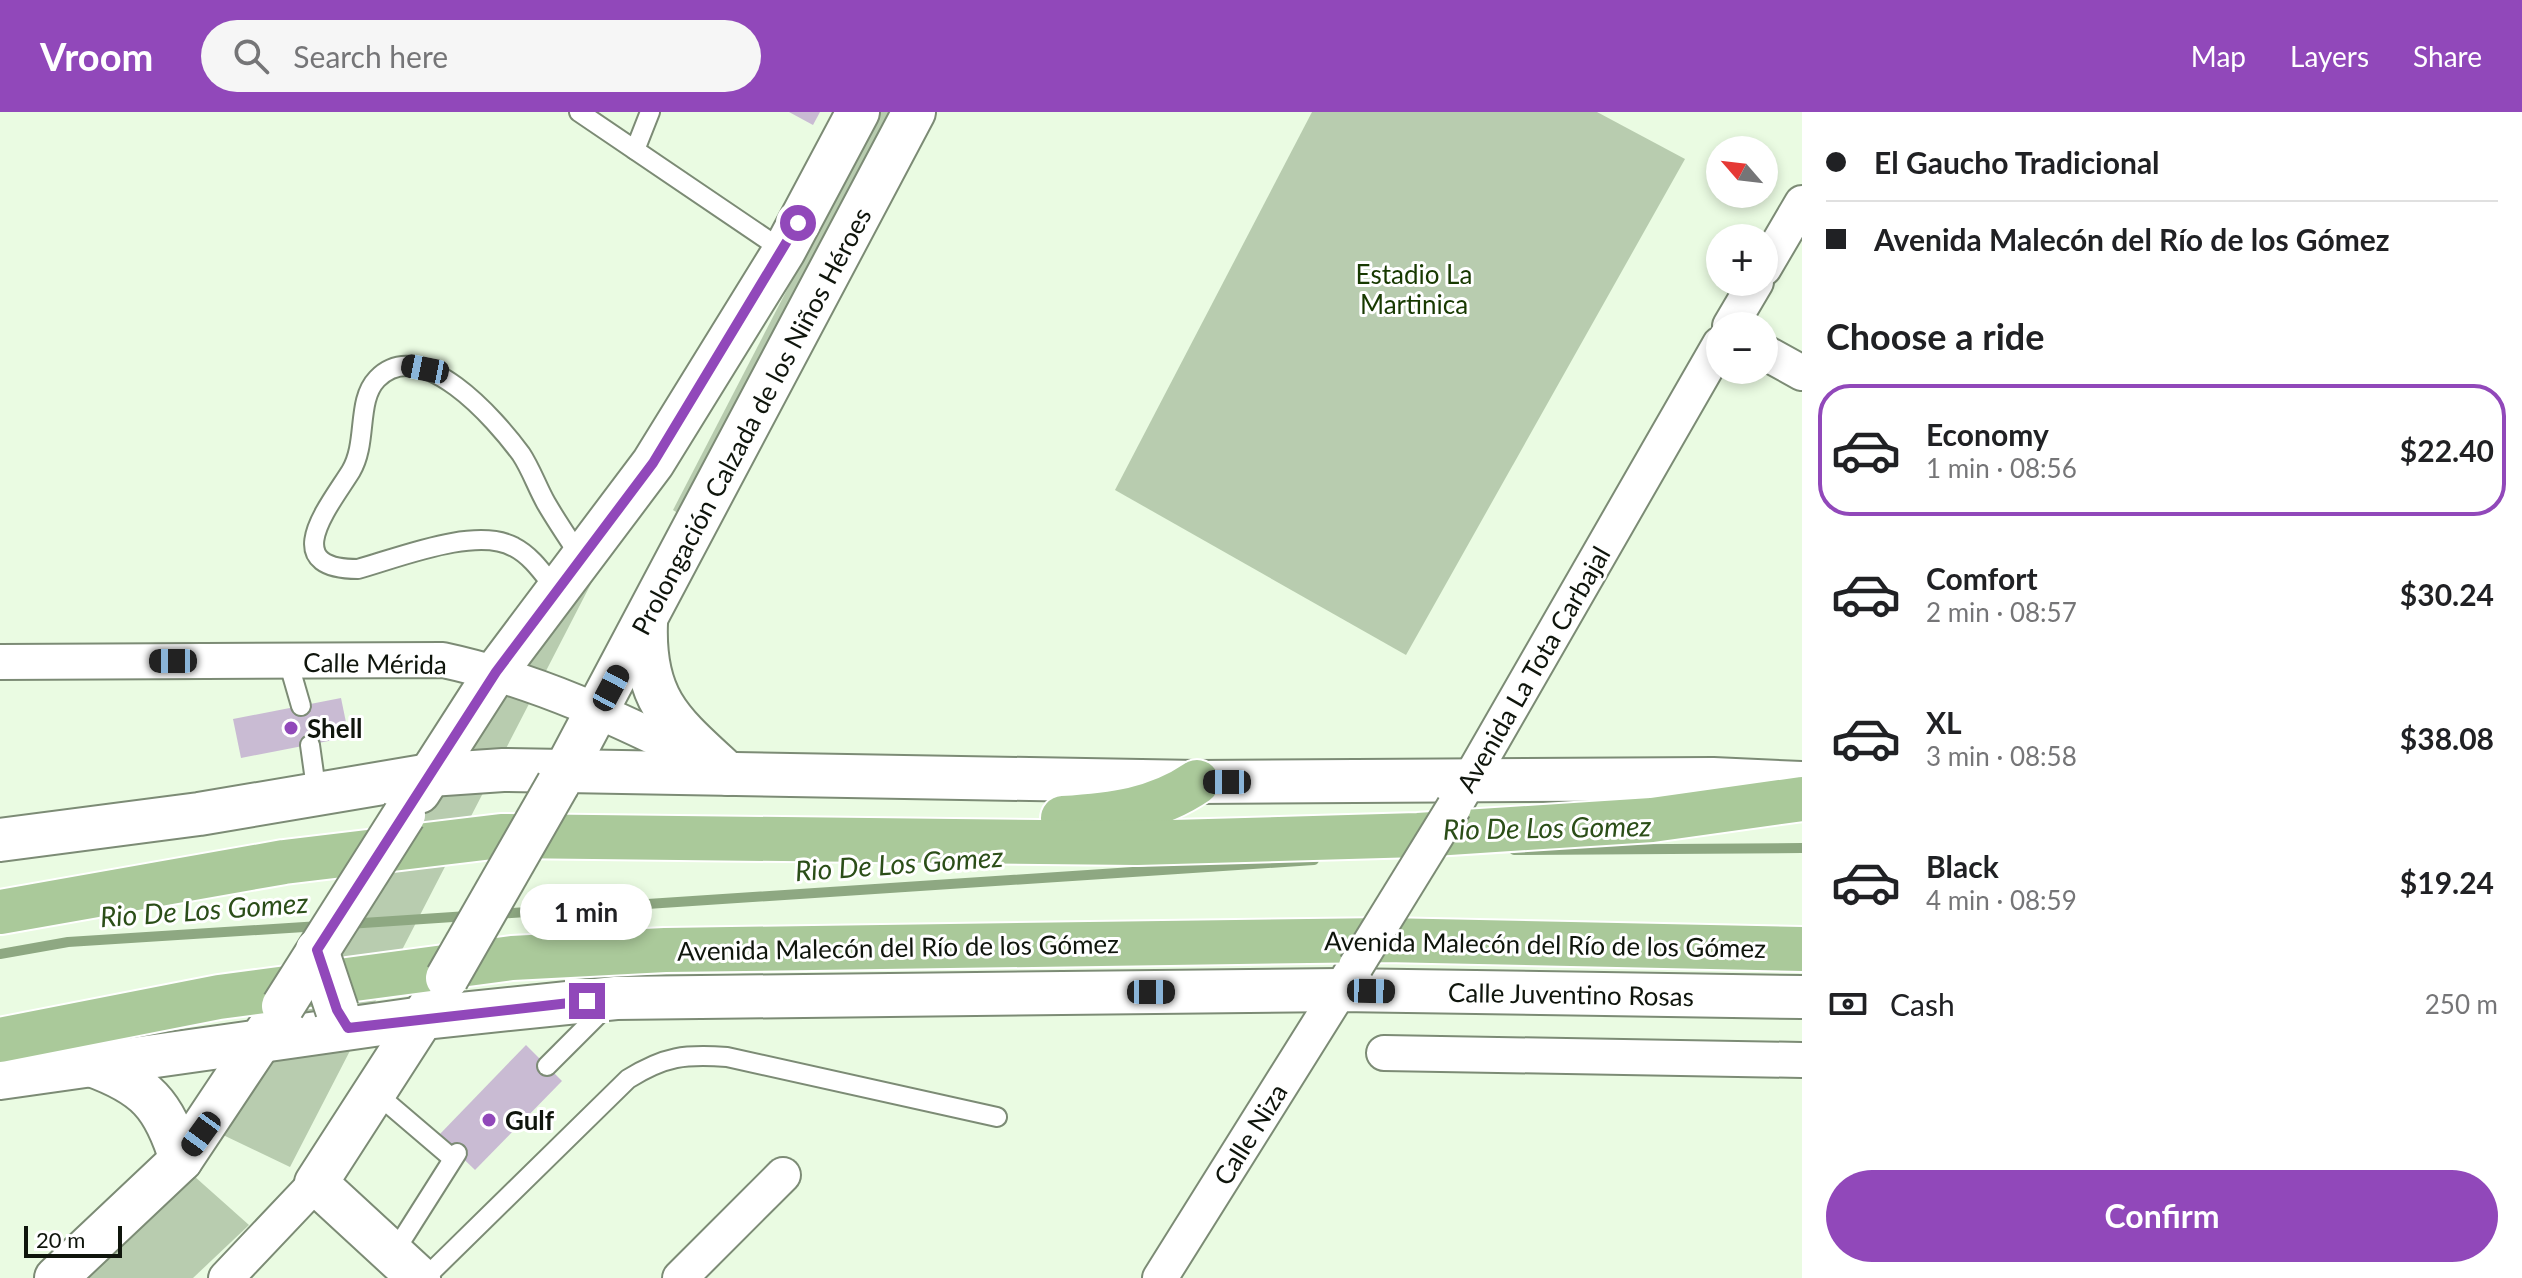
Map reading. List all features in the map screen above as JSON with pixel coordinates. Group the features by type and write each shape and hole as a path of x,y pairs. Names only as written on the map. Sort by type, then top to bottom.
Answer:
{"main road":[{"path":"501,836 545,823 600,817 1030,820 1083,816 1149,807 1173,798 1197,782"},
{"path":"0,912 284,862 501,836 1137,843 1418,835 1652,820 1802,799"},
{"path":"0,880 284,862"},
{"name":"Avenida Malecón del Río de los Gómez","path":"0,1040 219,997 512,958 665,950 1385,940 1802,949"}],"street":[{"name":"Prolongación Calzada de los Niños Héroes","path":"56,1278 181,1160 496,672 653,463 784,251 858,112"},
{"name":"Prolongación Calzada de los Niños Héroes","path":"316,1183 377,1094 447,978 600,709 914,112"},
{"path":"1778,244 1802,203"},
{"path":"1778,360 1802,373"},
{"name":"Avenida La Tota Carbajal","path":"1348,978 1461,795 1706,368"},
{"path":"646,623 645,659 661,704 692,741 728,774"},
{"name":"Calle Mérida","path":"0,662 443,660 496,672 600,709 728,774"},
{"path":"0,840 317,795 430,775 728,774 1197,782 1461,795 1713,779 1802,783"},
{"path":"317,950 343,1019"},
{"name":"Calle Juventino Rosas","path":"1348,978 1802,997"},
{"name":"Avenida Malecón del Río de los Gómez","path":"0,1078 259,1043 343,1019 423,1018 616,998 1348,978"},
{"name":"Calle Niza","path":"1160,1278 1348,978"},
{"path":"1384,1053 1802,1060"},
{"path":"91,1065 124,1078 150,1096 170,1125 181,1160"},
{"path":"680,1278 783,1175"},
{"path":"226,1278 316,1183 412,1270"}],"lane":[{"path":"579,112 784,251"},
{"path":"635,150 650,112"},
{"path":"403,365 425,369 458,387 522,456 570,575 532,560 513,546 492,540 465,541 358,569 340,569 326,563 315,550 313,535 319,517 355,463 363,442 365,401 373,382 385,372 403,365"},
{"path":"288,661 301,706"},
{"path":"310,745 317,795"},
{"path":"547,1066 616,998"},
{"path":"412,1270 628,1079 655,1062 688,1054 727,1057 997,1117"},
{"path":"377,1094 455,1156 412,1270"}],"green space":[{"path":"879,112 895,112 684,517 673,510"},
{"name":"Estadio La Martinica","path":"1312,112 1597,112 1685,159 1406,655 1115,490"},
{"path":"741,288 756,327 596,574 290,1167 221,1134"},
{"path":"185,1168 249,1225 193,1278 68,1278"}],"building":[{"path":"789,112 820,112 813,125"},
{"name":"Shell","path":"341,698 349,737 241,758 233,719"},
{"name":"Gulf","path":"526,1045 562,1081 475,1170 439,1135"}],"waterway":[{"name":"Rio De Los Gomez","path":"1514,850 1802,848"},
{"name":"Rio De Los Gomez","path":"496,914 1314,860"},
{"name":"Rio De Los Gomez","path":"348,924 468,916"},
{"name":"Rio De Los Gomez","path":"0,954 68,942 320,926"}],"place":[{"name":"Shell","path":"291,728"},
{"name":"Gulf","path":"489,1120"}],"route":[{"path":"587,1001 348,1028 337,1010 317,950 496,672 653,463 784,251 798,223"}]}
